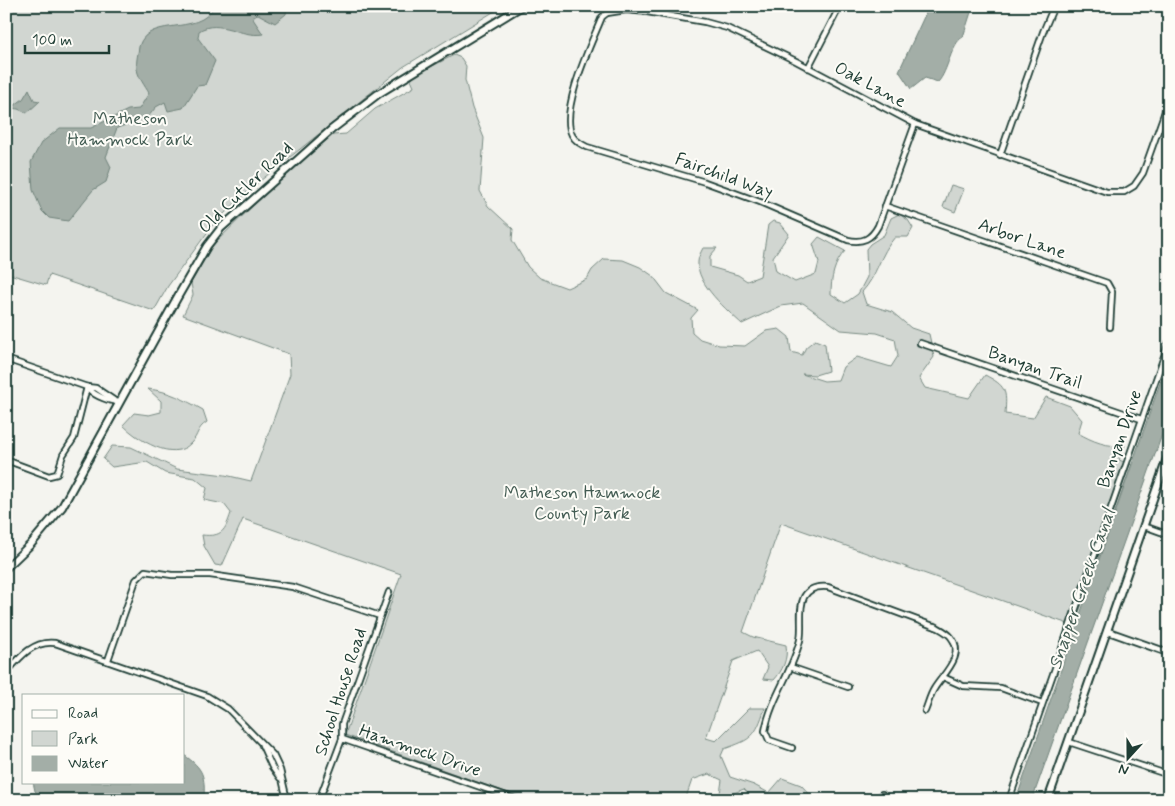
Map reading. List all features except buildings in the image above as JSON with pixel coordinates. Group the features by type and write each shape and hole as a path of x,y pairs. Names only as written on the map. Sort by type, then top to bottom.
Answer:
{"main road":[{"name":"Old Cutler Road","path":"6,568 32,544 62,507 118,402 207,246 226,223 331,130 378,94 522,6"},
{"path":"1048,800 1169,453"}],"street":[{"path":"603,6 607,13"},
{"path":"808,68 840,6"},
{"path":"1000,155 1054,6"},
{"name":"Oak Lane","path":"607,13 639,11 711,23 738,33 916,124 1100,190 1119,193 1128,191 1143,173 1169,100"},
{"name":"Fairchild Way","path":"607,13 602,17 592,40 576,85 569,118 572,136 587,147 704,182 760,202 848,240 866,240 876,230 886,206"},
{"path":"886,206 916,124"},
{"name":"Arbor Lane","path":"886,206 1107,283 1112,292 1110,326"},
{"name":"Banyan Trail","path":"920,342 1142,419"},
{"name":"Banyan Drive","path":"1009,800 1169,342"},
{"path":"6,359 86,387 96,388 118,402"},
{"path":"6,460 24,464 49,476 57,474 63,455 74,438 86,387"},
{"path":"1144,526 1169,535"},
{"path":"108,660 136,580 145,571 172,575 210,575 293,587 380,616"},
{"path":"792,748 774,743 765,734 774,701 800,640 802,604 810,591 819,587 828,588 936,627 952,638 955,649 954,661 932,692 925,711"},
{"name":"School House Road","path":"319,800 342,739 342,724 389,592"},
{"path":"1107,631 1169,653"},
{"path":"6,673 24,654 45,642 66,646 108,660 214,699 241,721 262,745 272,768 280,778 287,800"},
{"path":"790,667 848,687"},
{"path":"943,677 963,686 1000,688 1042,703"},
{"name":"Hammock Drive","path":"342,739 518,800"},
{"path":"1069,742 1169,775"},
{"path":"882,794 882,800"}],"green space":[{"name":"Matheson Hammock Park","path":"6,6 503,6 403,67 260,181 215,222 168,286 154,311 49,275 46,285 6,273"},
{"name":"Matheson Hammock County Park","path":"454,55 461,58 466,66 465,80 472,108 484,138 480,191 488,206 513,229 512,240 528,267 540,278 567,288 587,279 592,270 604,259 623,260 640,267 653,276 666,293 698,310 691,318 692,332 700,339 719,345 745,346 766,331 779,329 789,337 791,352 802,355 806,347 815,340 825,344 828,371 815,375 802,374 824,381 838,380 843,367 857,357 891,367 898,356 895,339 877,333 841,330 803,303 781,306 742,324 707,288 699,270 698,260 703,248 717,248 710,256 710,267 738,275 747,281 760,276 768,225 773,221 780,223 789,234 773,257 776,271 795,282 816,274 819,262 813,244 819,237 845,251 834,271 831,294 845,303 858,294 867,277 866,249 884,235 891,218 899,214 908,220 913,228 908,237 895,237 862,292 866,304 892,312 911,328 929,334 934,357 919,378 925,388 969,398 985,375 997,382 1004,390 1006,399 1005,414 1033,418 1046,397 1070,406 1082,420 1078,433 1100,443 1112,446 1125,445 1119,460 1132,465 1074,626 781,523 743,632 753,637 786,645 784,664 774,680 763,679 768,667 757,651 733,661 706,738 716,741 749,708 765,708 752,736 724,749 721,756 730,777 754,785 769,793 782,778 801,785 815,800 754,800 744,789 729,795 725,800 719,800 722,780 709,774 692,780 685,800 528,800 345,735 401,574 243,519 222,566 215,565 204,546 202,535 214,535 222,532 231,513 224,504 204,500 207,488 195,478 165,473 147,462 112,467 103,459 112,446 131,447 177,469 225,475 251,481 290,374 289,354 183,315 193,295 191,283 213,245 277,182 333,135 346,134 375,109 414,87 411,80 415,75"},
{"path":"951,185 964,189 955,212 943,207"},
{"path":"148,389 170,394 203,410 207,422 201,427 191,443 183,449 175,451 156,447 137,437 123,425 134,413 149,415 161,412 161,401"}],"water":[{"path":"214,6 287,6 286,14 275,23 258,14 255,15 253,19 263,34 247,33 222,27 207,28 199,31 198,38 215,61 205,85 197,86 183,108 168,111 165,102 156,107 148,117 117,128 106,157 111,167 106,182 93,190 68,221 49,218 42,211 33,190 31,162 41,143 60,128 91,128 128,110 139,109 149,93 140,78 137,67 142,41 149,33 160,29 197,22 207,16"},
{"path":"929,6 973,6 963,37 955,45 938,82 925,78 911,89 899,71"},
{"path":"29,89 34,100 40,101 27,113 11,108 23,99"},
{"path":"1169,357 1169,415 1032,800 1016,800"},
{"path":"185,756 196,765 202,774 204,800 128,800 117,794 101,800 43,800 35,791 33,784 185,784"}],"water label":[{"name":"Snapper Creek Canal","path":"1082,589"}]}
